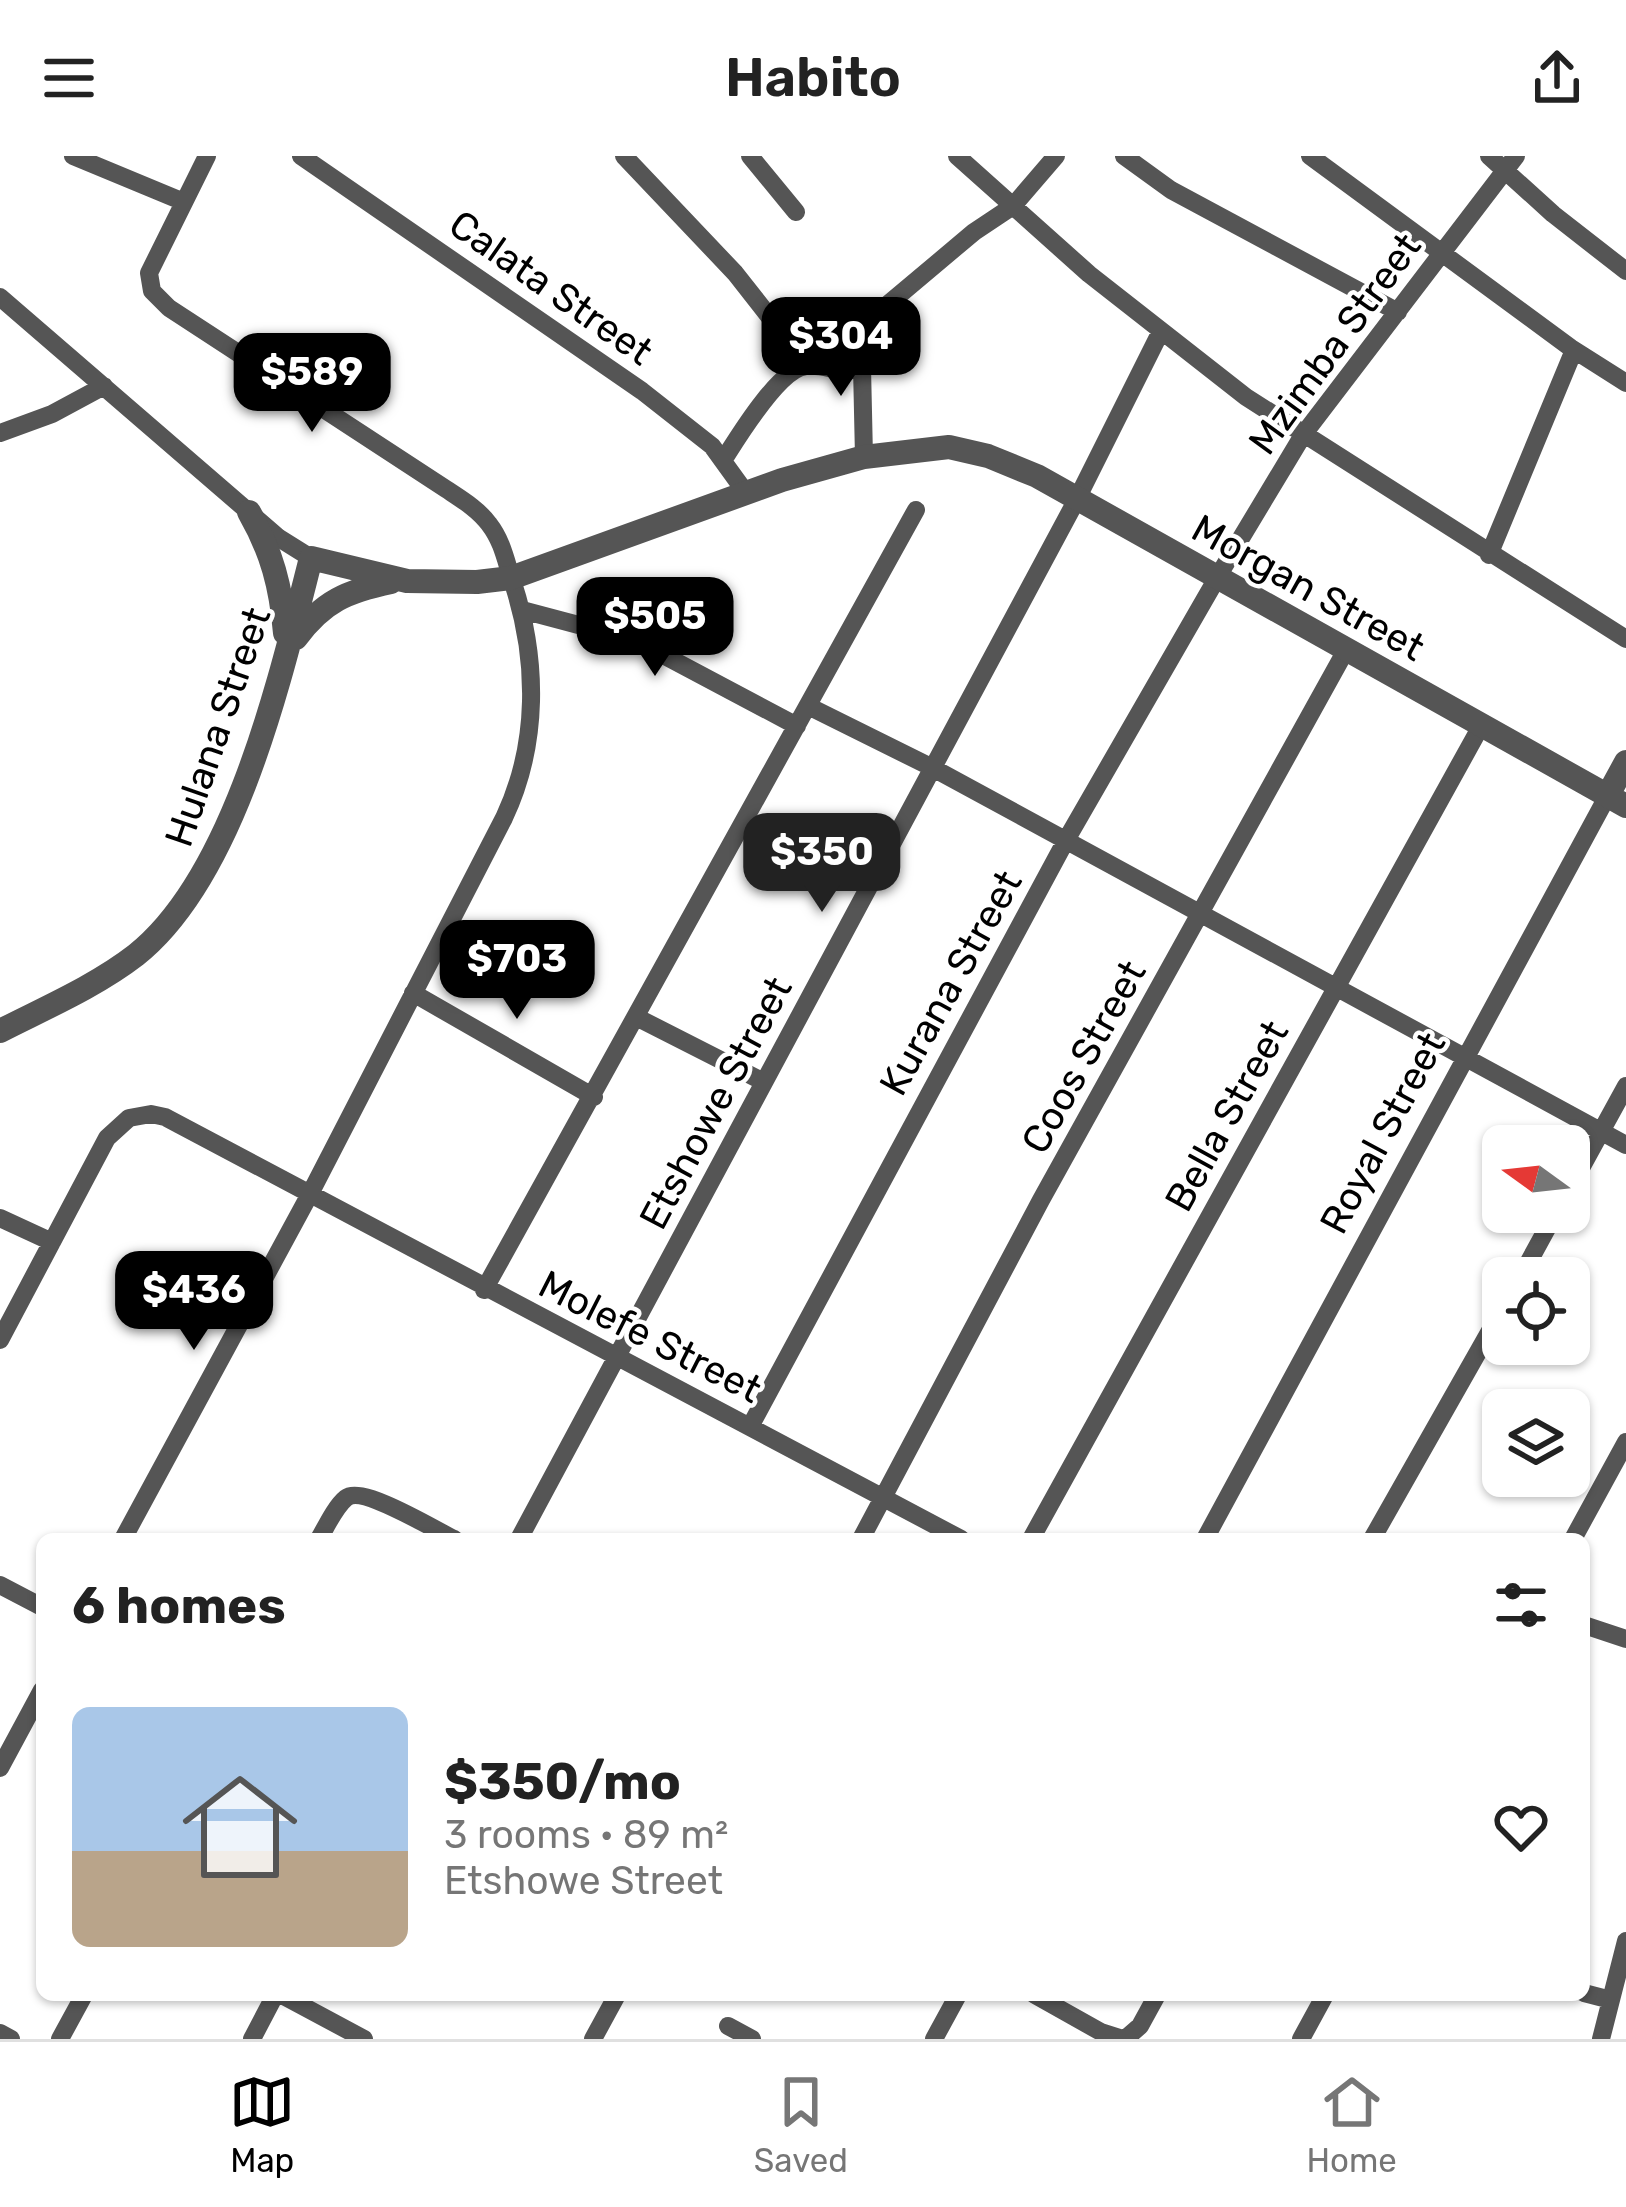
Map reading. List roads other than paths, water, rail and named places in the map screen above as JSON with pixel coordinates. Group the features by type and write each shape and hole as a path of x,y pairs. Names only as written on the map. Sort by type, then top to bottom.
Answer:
{"street":[{"path":"73,156 184,202"},
{"path":"126,1533 311,1192 504,818 522,769 533,685 522,610 496,533 466,502 169,308 148,283 207,156"},
{"name":"Calata Street","path":"301,156 642,392 707,442 746,493"},
{"path":"624,156 735,273 808,365"},
{"path":"750,156 796,212"},
{"path":"957,156 1160,333 1246,397 1626,639"},
{"path":"0,297 249,512 311,558 435,584 511,578 812,470 864,457 862,367 890,302 1012,206 1056,156"},
{"path":"1124,156 1171,190 1398,312"},
{"path":"1310,156 1626,383"},
{"path":"1489,156 1510,164 1552,214 1626,271"},
{"name":"Mzimba Street","path":"1217,578 1304,435 1510,164"},
{"name":"Etshowe Street","path":"522,1533 1077,499 1160,333"},
{"path":"1489,555 1574,350"},
{"path":"724,459 793,370 808,365 845,372 862,367"},
{"path":"0,433 52,415 104,386"},
{"name":"Morgan Street","path":"864,457 950,447 1016,466 1617,801"},
{"path":"484,1290 916,510"},
{"path":"249,512 277,573 285,650"},
{"name":"Hulana Street","path":"0,1031 113,969 163,931 220,848 311,558"},
{"name":"Kurana Street","path":"751,1425 1065,842 1217,578"},
{"path":"285,650 334,598 400,580"},
{"path":"522,610 635,640 797,727"},
{"name":"Coos Street","path":"864,1533 1041,1200 1346,650"},
{"path":"808,706 931,767 1626,1144"},
{"name":"Bella Street","path":"1034,1533 1481,726"},
{"name":"Royal Street","path":"1208,1533 1464,1056 1617,801 1626,762"},
{"path":"413,993 593,1097"},
{"path":"636,1017 764,1082"},
{"path":"1590,1152 1626,1086"},
{"name":"Molefe Street","path":"52,1242 107,1138 129,1118 142,1114 178,1123 484,1290 751,1425 950,1533"},
{"path":"0,1218 52,1242 0,1340"},
{"path":"1375,1533 1482,1345"},
{"path":"1576,1533 1626,1442"},
{"path":"323,1533 345,1499 354,1494 370,1497 442,1533"},
{"path":"0,1585 36,1604"},
{"path":"1590,1627 1626,1639"},
{"path":"0,1768 36,1701"},
{"path":"1601,2039 1626,1941"},
{"path":"1590,1995 1611,2000"},
{"path":"60,2039 81,2001"},
{"path":"252,2039 275,2001"},
{"path":"291,2001 364,2039"},
{"path":"593,2039 614,2001"},
{"path":"934,2039 955,2001"},
{"path":"1046,2001 1101,2032 1124,2039 1140,2026 1154,2001"},
{"path":"1301,2039 1322,2001"},
{"path":"728,2026 752,2039"},
{"path":"0,2033 11,2039"}]}
